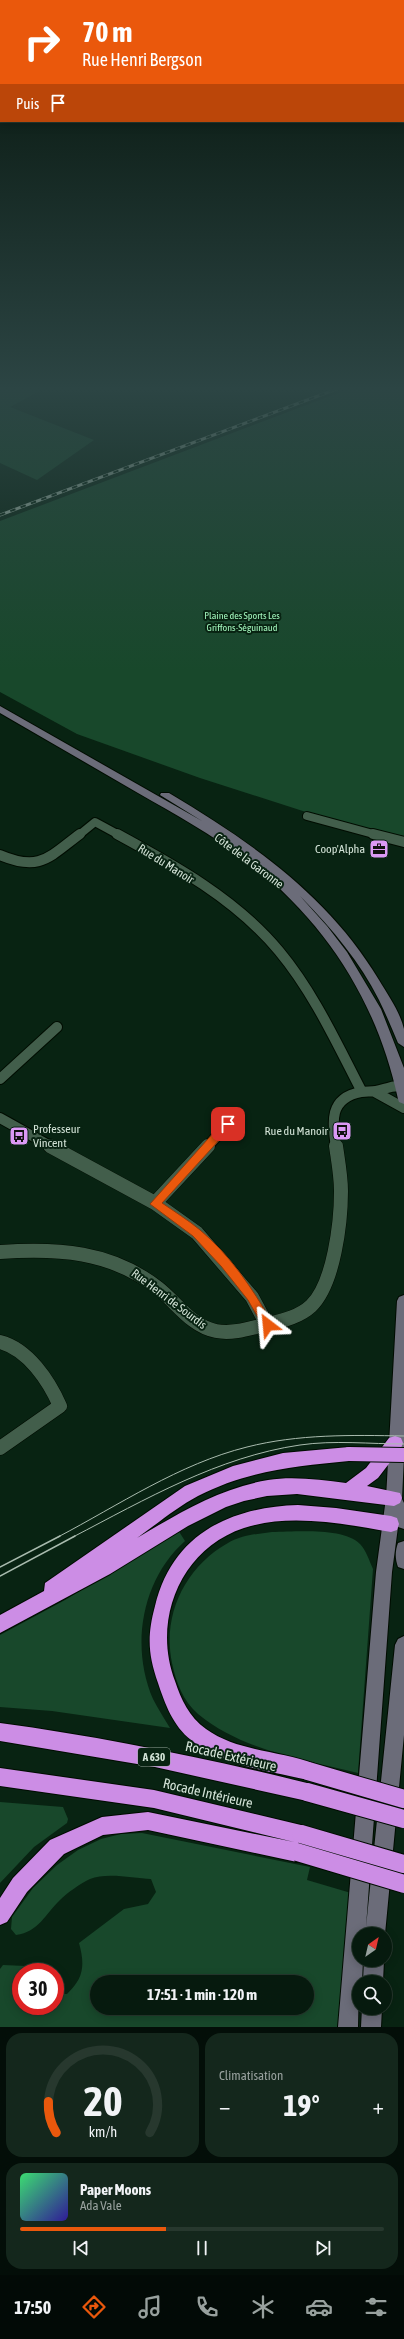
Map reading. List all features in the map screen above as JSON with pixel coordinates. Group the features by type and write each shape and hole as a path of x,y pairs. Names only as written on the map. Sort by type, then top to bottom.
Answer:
{"highway":[{"path":"0,1623 192,1491 233,1473 283,1460 350,1454 400,1441"},
{"path":"348,1492 372,1473 400,1441"},
{"path":"0,1623 104,1568 200,1509 236,1495 269,1488 306,1488 399,1499"},
{"path":"400,1524 338,1516 284,1514 245,1519 216,1531 195,1547 172,1577 160,1612 158,1657 174,1706 198,1734 222,1747 404,1799"},
{"name":"Rocade Extérieure","path":"0,1732 54,1739 159,1758 307,1792 404,1820"},
{"name":"Rocade Intérieure","path":"0,1777 154,1800 299,1843 404,1864"},
{"path":"0,1915 20,1885 57,1847 102,1826 148,1821 299,1843 404,1884"}],"main road":[{"name":"Côte de la Garonne","path":"0,700 214,823 252,849 289,878 322,911 352,947 378,988 404,1043"},
{"name":"Côte de la Garonne","path":"0,709 206,828 244,854 280,883 312,915 340,951 366,991 384,1031 403,1086 404,1100"},
{"path":"348,2027 384,1572 400,1524 400,1441 404,1302"},
{"path":"404,1549 404,1561"},
{"path":"376,1927 404,1645"},
{"path":"371,2027 372,2015"}],"street":[{"path":"307,816 404,842"},
{"name":"Rue du Manoir","path":"0,854 26,862 45,862 95,822 149,853 236,909 264,935 297,974 369,1092"},
{"path":"0,1080 57,1027"},
{"path":"0,1118 155,1204 197,1233 225,1263 252,1297 268,1325 302,1314 320,1295 332,1259 341,1190 332,1120 334,1111 342,1100 369,1092 403,1086"},
{"path":"369,1092 404,1108"},
{"path":"155,1204 228,1124"},
{"name":"Rue Henri de Sourdis","path":"0,1252 46,1249 80,1252 125,1265 158,1288 196,1322 209,1329 224,1333 268,1325"},
{"path":"0,1342 5,1342 19,1351 55,1392 60,1406 0,1448"}],"green space":[{"name":"Plaine des Sports Les Griffons-Séguinaud","path":"104,482 404,482 404,839 309,813 200,778 77,734 0,692 0,521"},
{"path":"178,1530 185,1541 170,1557 159,1574 150,1594 144,1614 142,1636 142,1657 146,1679 153,1699 170,1728 52,1711 0,1707 0,1635 65,1600"},
{"path":"305,1531 342,1535 360,1544 364,1549 373,1569 358,1773 274,1752 234,1737 198,1714 184,1697 178,1684 172,1663 170,1627 180,1594 189,1579 200,1565 213,1553 233,1540 255,1534"},
{"path":"0,1802 63,1807 68,1819 67,1823 34,1847 0,1883"},
{"path":"142,1833 310,1867 307,1880 351,1893 340,2027 0,2027 0,1969 3,1965 12,1965 12,2015 64,2015 64,1994 67,1994 73,1988 82,1971 82,1958 79,1943 124,1909 148,1904 156,1892 151,1879 104,1876 90,1879 66,1894 36,1926 24,1933 16,1935 11,1929 12,1917 33,1888 57,1865 78,1850 101,1839 121,1834"}],"tram line":[{"path":"58,1537 150,1486 222,1454 266,1443 325,1436 404,1436"},
{"path":"73,1537 155,1494 211,1469 240,1459 300,1445 339,1442 404,1444"},
{"path":"0,1567 60,1536"},
{"path":"0,1576 75,1536"}],"railway":[{"path":"0,515 89,482"}],"place":[{"name":"Coop'Alpha","path":"379,849"},
{"name":"Rue du Manoir","path":"342,1131"},
{"name":"Professeur Vincent","path":"19,1136"}],"route":[{"path":"228,1124 155,1204 197,1233 225,1263 252,1297 268,1325"}]}
